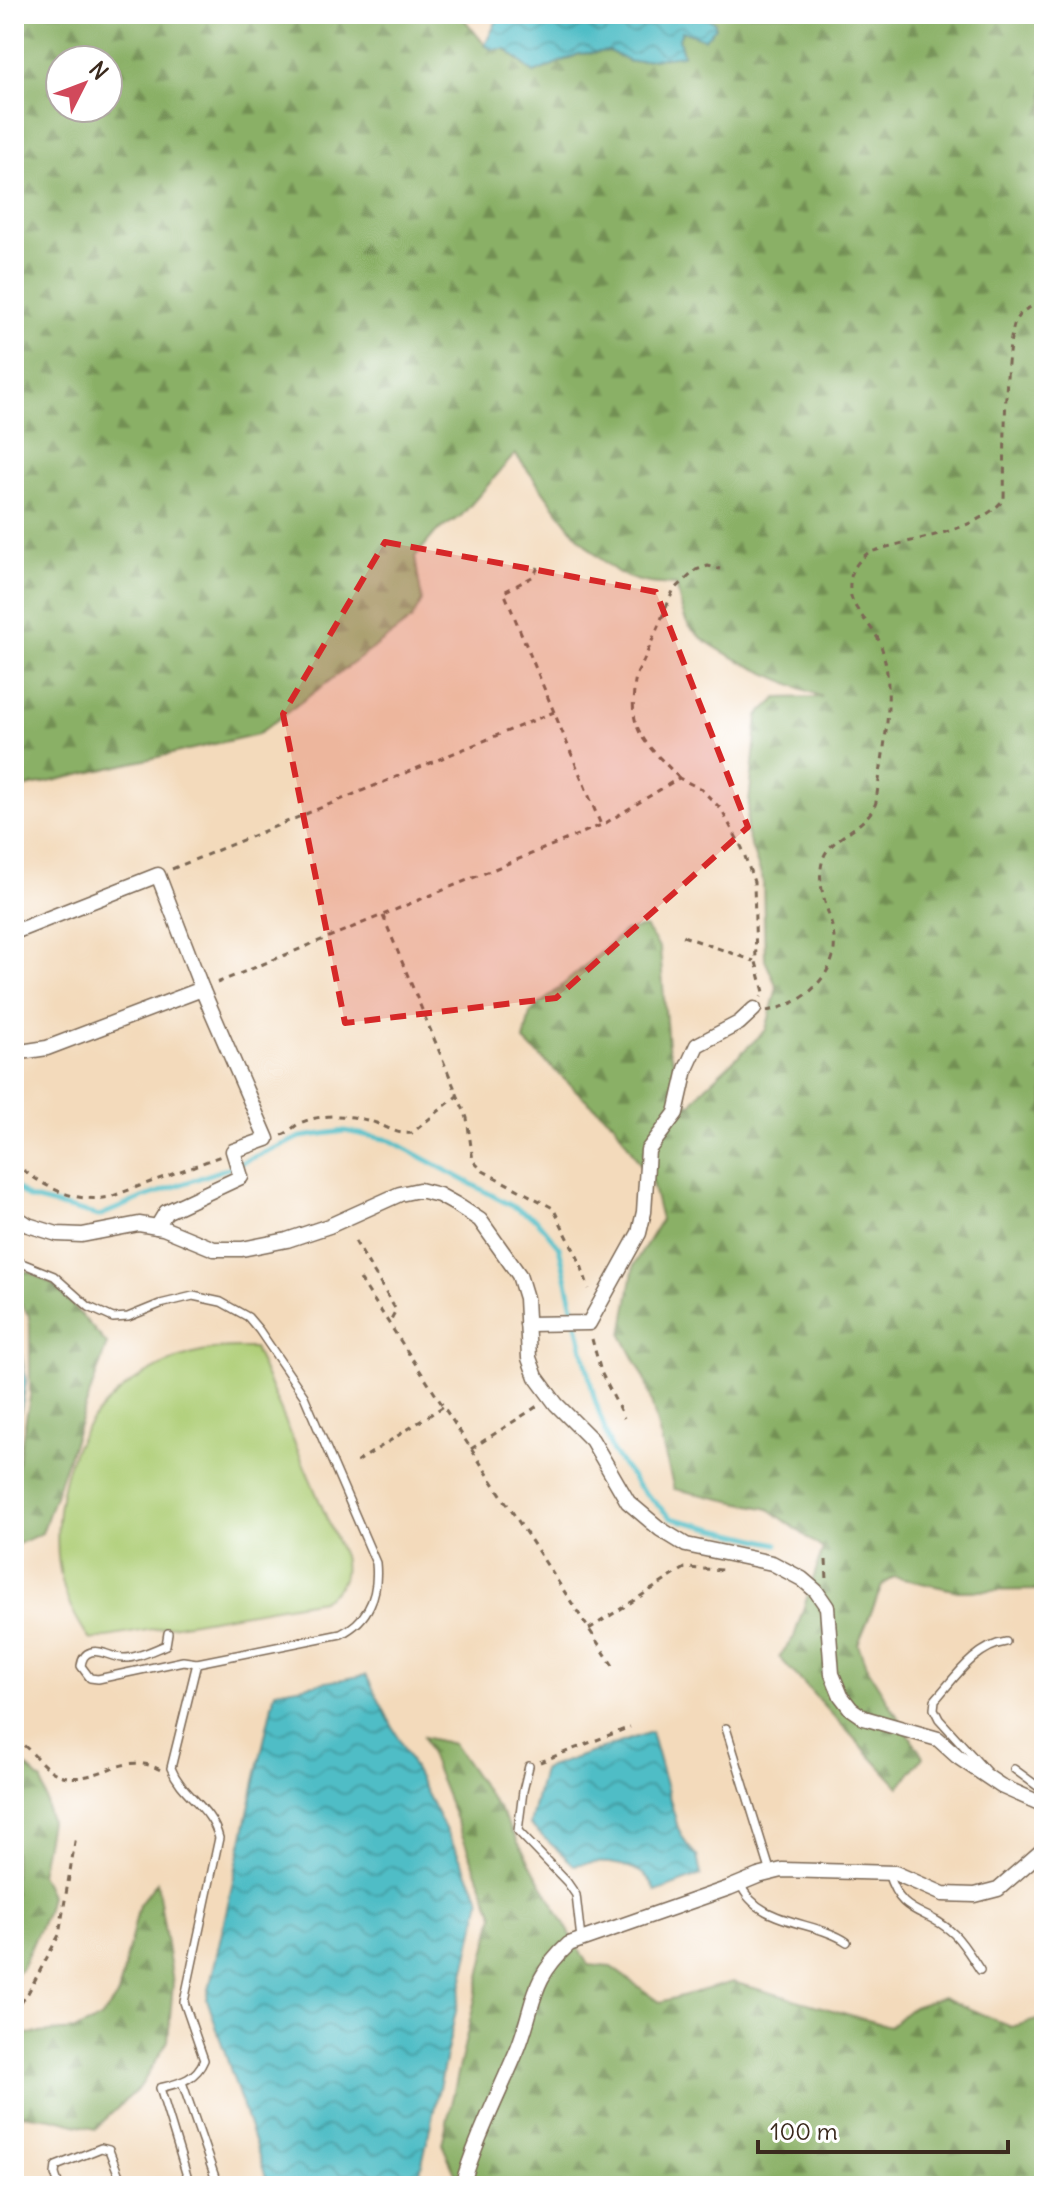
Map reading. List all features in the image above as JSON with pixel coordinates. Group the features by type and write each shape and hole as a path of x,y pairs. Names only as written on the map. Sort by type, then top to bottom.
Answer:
{"street":[{"path":"14,932 158,875 202,989 267,1139 233,1151 241,1177 166,1212 157,1227"},
{"path":"14,1053 47,1048 202,989"},
{"path":"527,1324 562,1325 593,1317 639,1233 644,1212 648,1150 676,1113 686,1069 697,1045 739,1023 754,1009"},
{"path":"14,1216 28,1225 57,1234 82,1235 139,1224 157,1227 214,1249 242,1249 287,1240 329,1226 400,1194 419,1190 439,1195 480,1220 505,1252 519,1275 526,1298 529,1358 536,1377 592,1440 628,1502 660,1529 686,1545 772,1563 802,1579 816,1591 827,1607 832,1674 841,1696 851,1709 864,1718 938,1739 991,1780 1044,1805"},
{"path":"462,2186 472,2149 519,2045 539,1978 553,1958 569,1944 771,1873 844,1870 888,1873 943,1894 975,1895 998,1889 1044,1849"}],"lane":[{"path":"14,1260 54,1276 89,1307 113,1318 128,1317 160,1304 193,1296 207,1297 232,1306 259,1330 304,1396 376,1563 374,1598 354,1628 341,1634 98,1679 90,1678 81,1666 83,1658 90,1652 99,1651 106,1656 126,1659 166,1645 168,1633"},
{"path":"991,1780 984,1767 939,1719 934,1709 935,1700 978,1654 996,1643 1006,1642"},
{"path":"190,2186 160,2088 182,2082 200,2071 204,2060 184,2002 219,1838 215,1823 171,1768 197,1663"},
{"path":"726,1728 771,1873"},
{"path":"529,1766 518,1831 576,1895 581,1939"},
{"path":"1014,1769 1044,1791"},
{"path":"888,1873 893,1890 901,1901 954,1934 980,1970"},
{"path":"740,1883 745,1896 761,1908 794,1924 835,1934 847,1942"},
{"path":"182,2082 218,2186"},
{"path":"59,2186 56,2166 101,2148 109,2150 123,2186"}],"path":[{"path":"720,569 708,566 696,570 673,591 641,667 635,674 632,711 639,734 679,778 701,789 721,809 742,848 754,882 756,962 764,992 754,1009 762,1012 793,1005 812,992 831,965 836,938 821,880 824,857 872,813 876,802 888,693 885,664 879,641 850,594 851,575 859,560 868,553 962,527 994,511 1004,499 1007,396 1013,334 1017,318 1028,307 1044,304"},
{"path":"538,567 534,576 504,592 601,826"},
{"path":"158,875 554,712"},
{"path":"202,989 601,826 679,778"},
{"path":"383,915 467,1118 473,1161 483,1171 553,1208 580,1262 593,1317 601,1372 624,1418"},
{"path":"683,936 756,962"},
{"path":"267,1139 287,1134 298,1125 318,1118 341,1116 375,1122 403,1134 412,1133 457,1096"},
{"path":"14,1163 62,1194 95,1200 233,1151"},
{"path":"355,1241 396,1310 389,1323"},
{"path":"360,1279 615,1669"},
{"path":"14,1330 23,1331"},
{"path":"471,1449 551,1397"},
{"path":"357,1462 444,1406"},
{"path":"826,1560 827,1584"},
{"path":"589,1629 685,1568 731,1570"},
{"path":"529,1766 630,1727"},
{"path":"14,1739 35,1754 46,1768 68,1778 143,1763 173,1773"},
{"path":"14,2013 59,1935 76,1836"}],"highlighted area":[{"path":"385,542 656,592 748,827 556,998 345,1023 283,714"}],"green space":[{"path":"14,14 460,14 485,45 491,49 505,49 534,73 579,54 609,51 630,62 683,54 679,39 682,31 714,21 690,14 1044,14 1044,1590 958,1591 894,1577 882,1586 858,1644 867,1668 923,1757 899,1787 779,1657 794,1637 823,1549 769,1509 674,1489 645,1379 622,1335 634,1265 661,1220 652,1183 614,1123 524,1041 530,1013 625,931 645,927 660,949 668,1046 689,1107 705,1087 766,1030 777,987 765,960 763,880 746,832 758,716 777,698 822,697 748,665 709,643 686,621 676,585 645,582 616,571 574,531 515,454 461,516 436,532 415,557 422,601 411,620 258,734 14,790"},
{"path":"28,1271 55,1286 107,1344 42,1533 14,1546 14,1483 30,1397 30,1326 29,1316 14,1293 14,1272"},
{"path":"227,1348 254,1348 343,1556 344,1577 334,1592 321,1600 90,1640 65,1592 58,1545 65,1477 81,1437 92,1420 116,1395 145,1374 194,1354"},
{"path":"423,1737 453,1744 502,1814 588,1965 611,1967 660,2002 733,1982 889,2026 913,2007 943,1997 1011,2027 1044,2018 1044,2186 461,2186 442,2144 494,1915"},
{"path":"19,1760 42,1781 50,1822 40,1874 50,1895 46,1913 22,1968 14,1975 14,1761"},
{"path":"157,1882 173,1983 168,2041 140,2087 95,2129 52,2118 14,2113 14,2004 26,2034 75,2030 101,2019 118,1995 139,1905"}],"water":[{"path":"500,14 690,14 714,21 716,28 704,39 682,31 679,39 683,55 630,62 609,51 579,54 534,73 506,49 491,49 485,45"},
{"path":"14,1346 20,1347 26,1382 14,1448"},
{"path":"366,1675 481,1899 417,2186 269,2186 207,1999 275,1691"},
{"path":"651,1732 678,1828 697,1856 701,1875 656,1892 643,1874 621,1865 574,1865 530,1825 543,1769"}],"waterway":[{"path":"14,1186 29,1198 99,1216 231,1167 301,1137 345,1131 390,1140 536,1219 559,1247 594,1397 612,1451 639,1487 671,1518 777,1544"}]}
